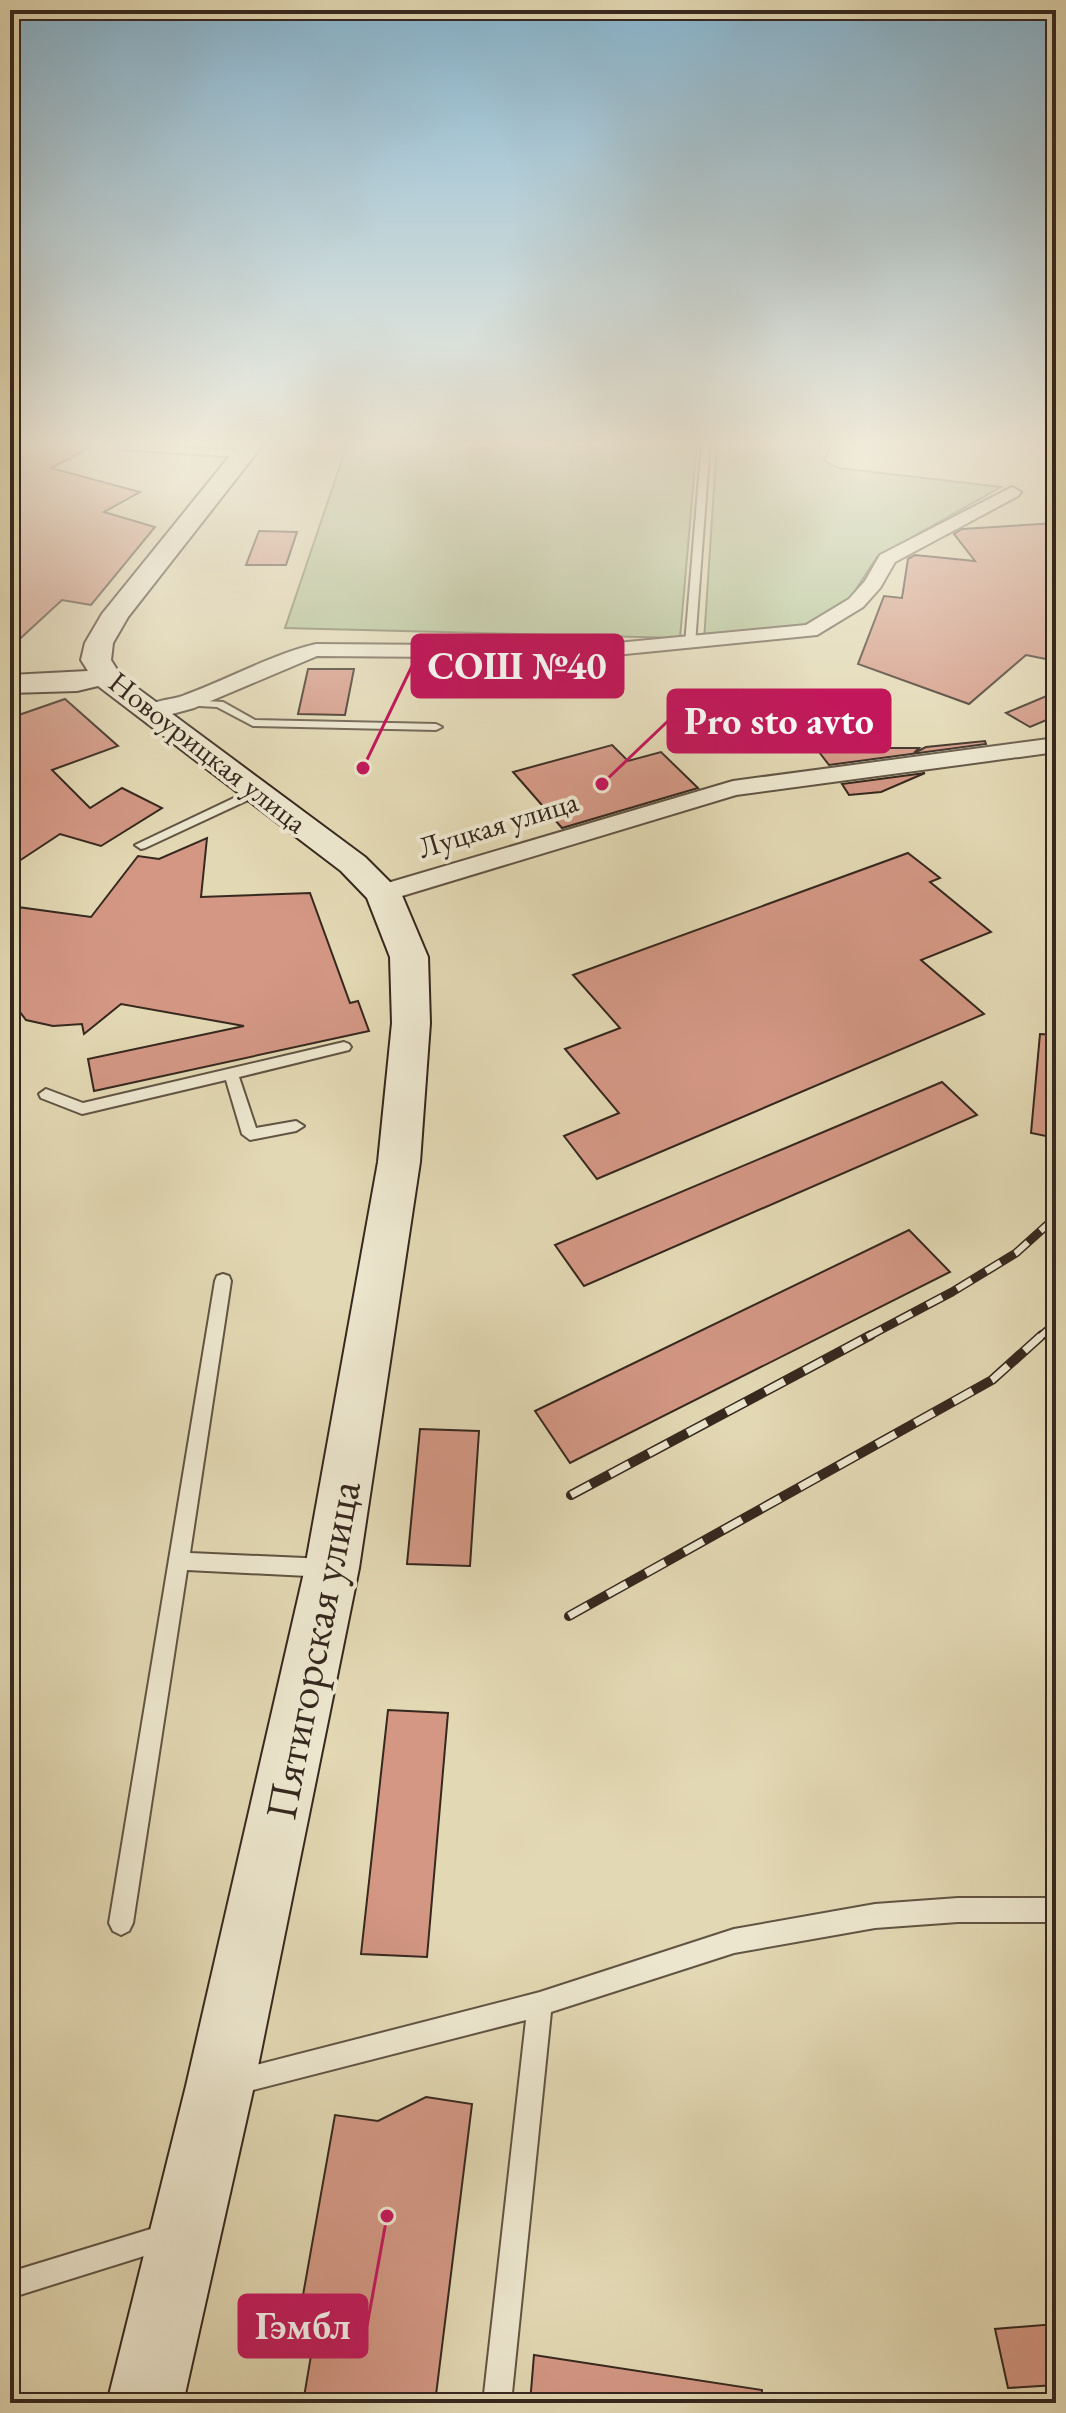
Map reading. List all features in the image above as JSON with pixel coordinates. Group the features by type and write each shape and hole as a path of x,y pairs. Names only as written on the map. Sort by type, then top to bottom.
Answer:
{"main road":[{"name":"Новоурицкая улица","path":"164,555 99,643 96,660 106,676 150,713 353,864 383,893"},
{"path":"10,684 77,682 106,676"},
{"name":"Пятигорская улица","path":"145,2403 220,2086 332,1568 399,1162 411,1023 409,957 383,893"}],"street":[{"path":"150,713 169,705 186,703 316,650 585,652 810,631 843,617 879,578 887,559 895,555"},
{"name":"Луцкая улица","path":"383,893 733,788 1056,745"}],"lane":[{"path":"690,644 697,555"},
{"path":"186,703 219,704 253,723 436,727"},
{"path":"141,845 257,791"},
{"path":"46,1094 82,1109 344,1047"},
{"path":"231,1074 250,1134 296,1126"},
{"path":"121,1923 223,1281"},
{"path":"179,1561 332,1568"},
{"path":"220,2086 540,2004 734,1941 875,1916 958,1910 1056,1910"},
{"path":"497,2403 540,2004"},
{"path":"10,2285 184,2232"}],"green space":[{"path":"310,555 687,555 680,638 285,628"},
{"path":"710,555 881,555 847,603 820,623 704,641"}],"building":[{"path":"10,555 132,555 91,605 62,600 10,648"},
{"path":"250,555 289,555 286,565 246,565"},
{"path":"915,555 975,561 970,555 1056,555 1056,661 1026,655 969,704 858,664 884,596 902,598 908,559"},
{"path":"308,669 354,669 345,715 298,714"},
{"path":"433,670 470,670 468,697 430,697"},
{"path":"1056,692 1056,716 1030,727 1006,713"},
{"path":"65,699 118,746 52,770 90,808 122,788 162,808 101,846 60,834 10,867 10,718"},
{"path":"985,741 986,744 829,765 816,748 919,748 914,753 926,747"},
{"path":"612,745 628,761 661,752 698,788 562,828 513,772"},
{"path":"925,773 881,792 849,795 842,784"},
{"path":"207,838 201,897 310,893 350,1003 358,1001 369,1031 94,1091 88,1059 244,1026 121,1004 84,1034 82,1024 53,1026 26,1020 10,999 10,906 91,917 138,856 159,859"},
{"path":"908,853 940,878 930,882 991,932 921,960 984,1014 597,1179 564,1136 619,1113 565,1049 620,1028 573,975"},
{"path":"1040,1034 1056,1035 1056,1138 1031,1133"},
{"path":"942,1082 977,1115 584,1286 555,1245"},
{"path":"909,1230 950,1272 570,1463 535,1411"},
{"path":"420,1429 479,1431 470,1566 407,1564"},
{"path":"388,1710 448,1713 427,1957 361,1954"},
{"path":"426,2097 472,2104 435,2403 303,2403 318,2314 300,2312 335,2115 378,2121"},
{"path":"1056,2324 1056,2385 1008,2388 995,2329"},
{"path":"534,2355 762,2390 761,2403 530,2403"}],"railway":[{"path":"867,1337 952,1292 1016,1253 1056,1217"},
{"path":"1040,1337 1056,1323"},
{"path":"571,1495 871,1335"},
{"path":"569,1616 992,1380 1042,1335"}],"place":[{"name":"СОШ №40","path":"363,768"},
{"name":"Pro sto avto","path":"602,784"},
{"name":"Гэмбл","path":"387,2216"}]}
